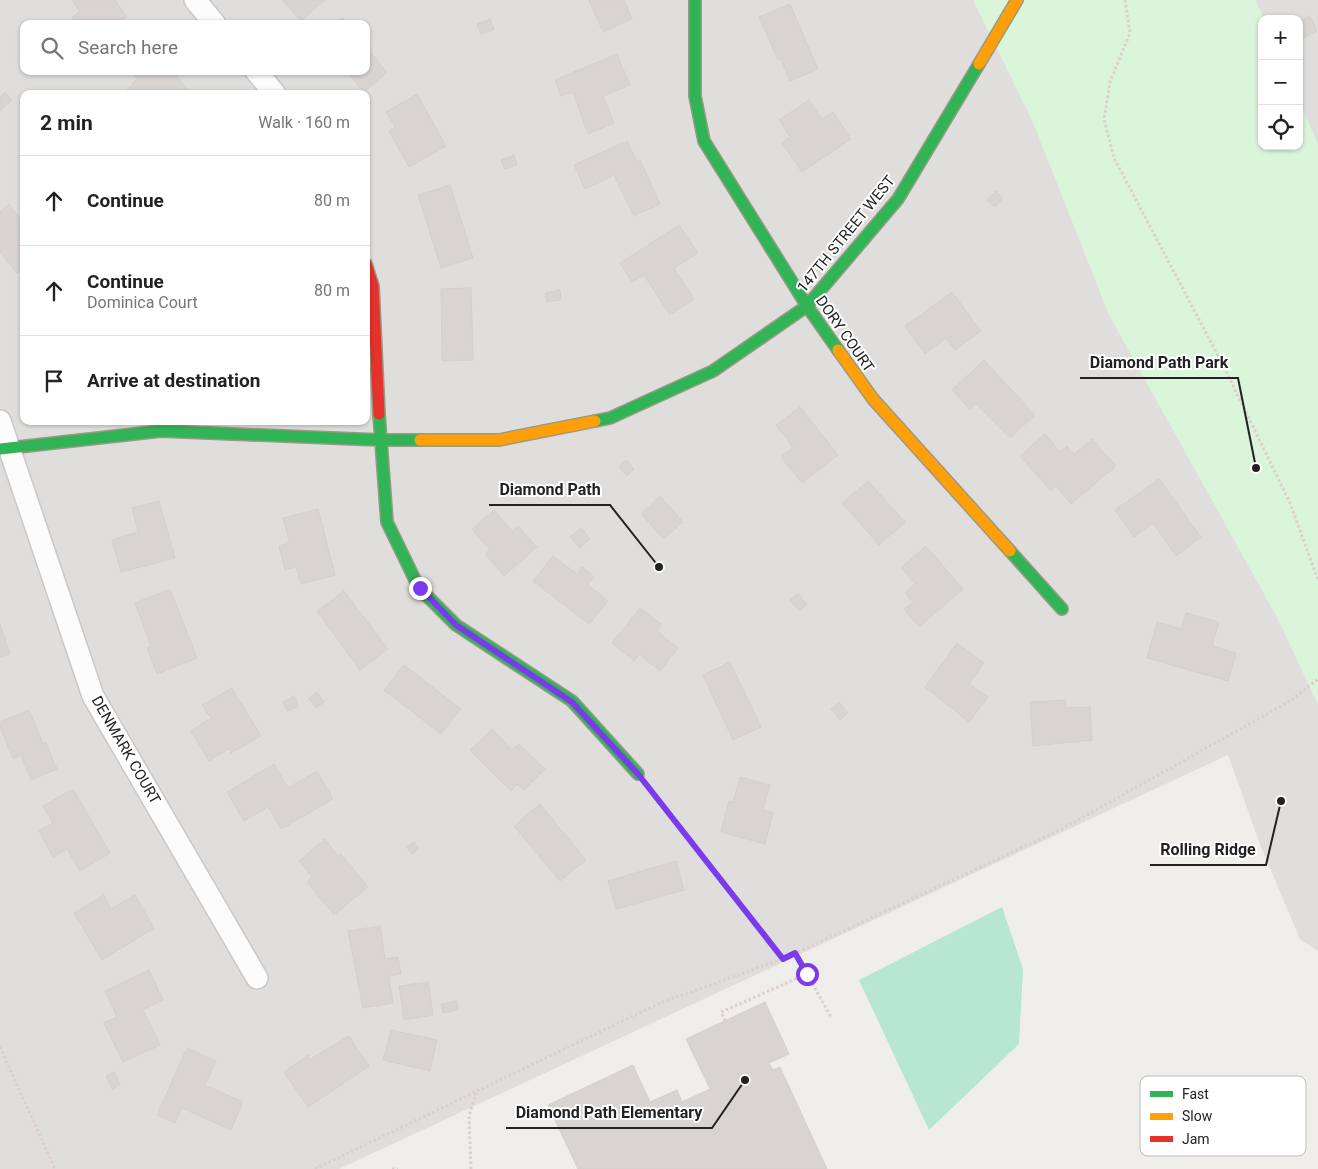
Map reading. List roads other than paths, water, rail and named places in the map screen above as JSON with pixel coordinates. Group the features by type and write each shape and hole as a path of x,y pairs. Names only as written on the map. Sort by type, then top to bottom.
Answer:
{"street":[{"path":"195,0 212,20"},
{"name":"DORY COURT","path":"695,0 695,96 704,141 807,306 873,399 1062,609"},
{"name":"147TH STREET WEST","path":"5,448 161,432 380,440 499,440 610,418 713,371 807,306 898,199 1017,0"},
{"path":"259,75 272,90"},
{"path":"370,277 373,286 380,440 387,522 420,588 456,625 572,702 638,774"},
{"name":"DENMARK COURT","path":"0,421 5,448 93,696 257,978"}],"place":[{"name":"Diamond Path Park","path":"1256,468"},
{"name":"Diamond Path","path":"659,567"},
{"name":"Rolling Ridge","path":"1281,801"},
{"name":"Diamond Path Elementary","path":"745,1080"}]}
